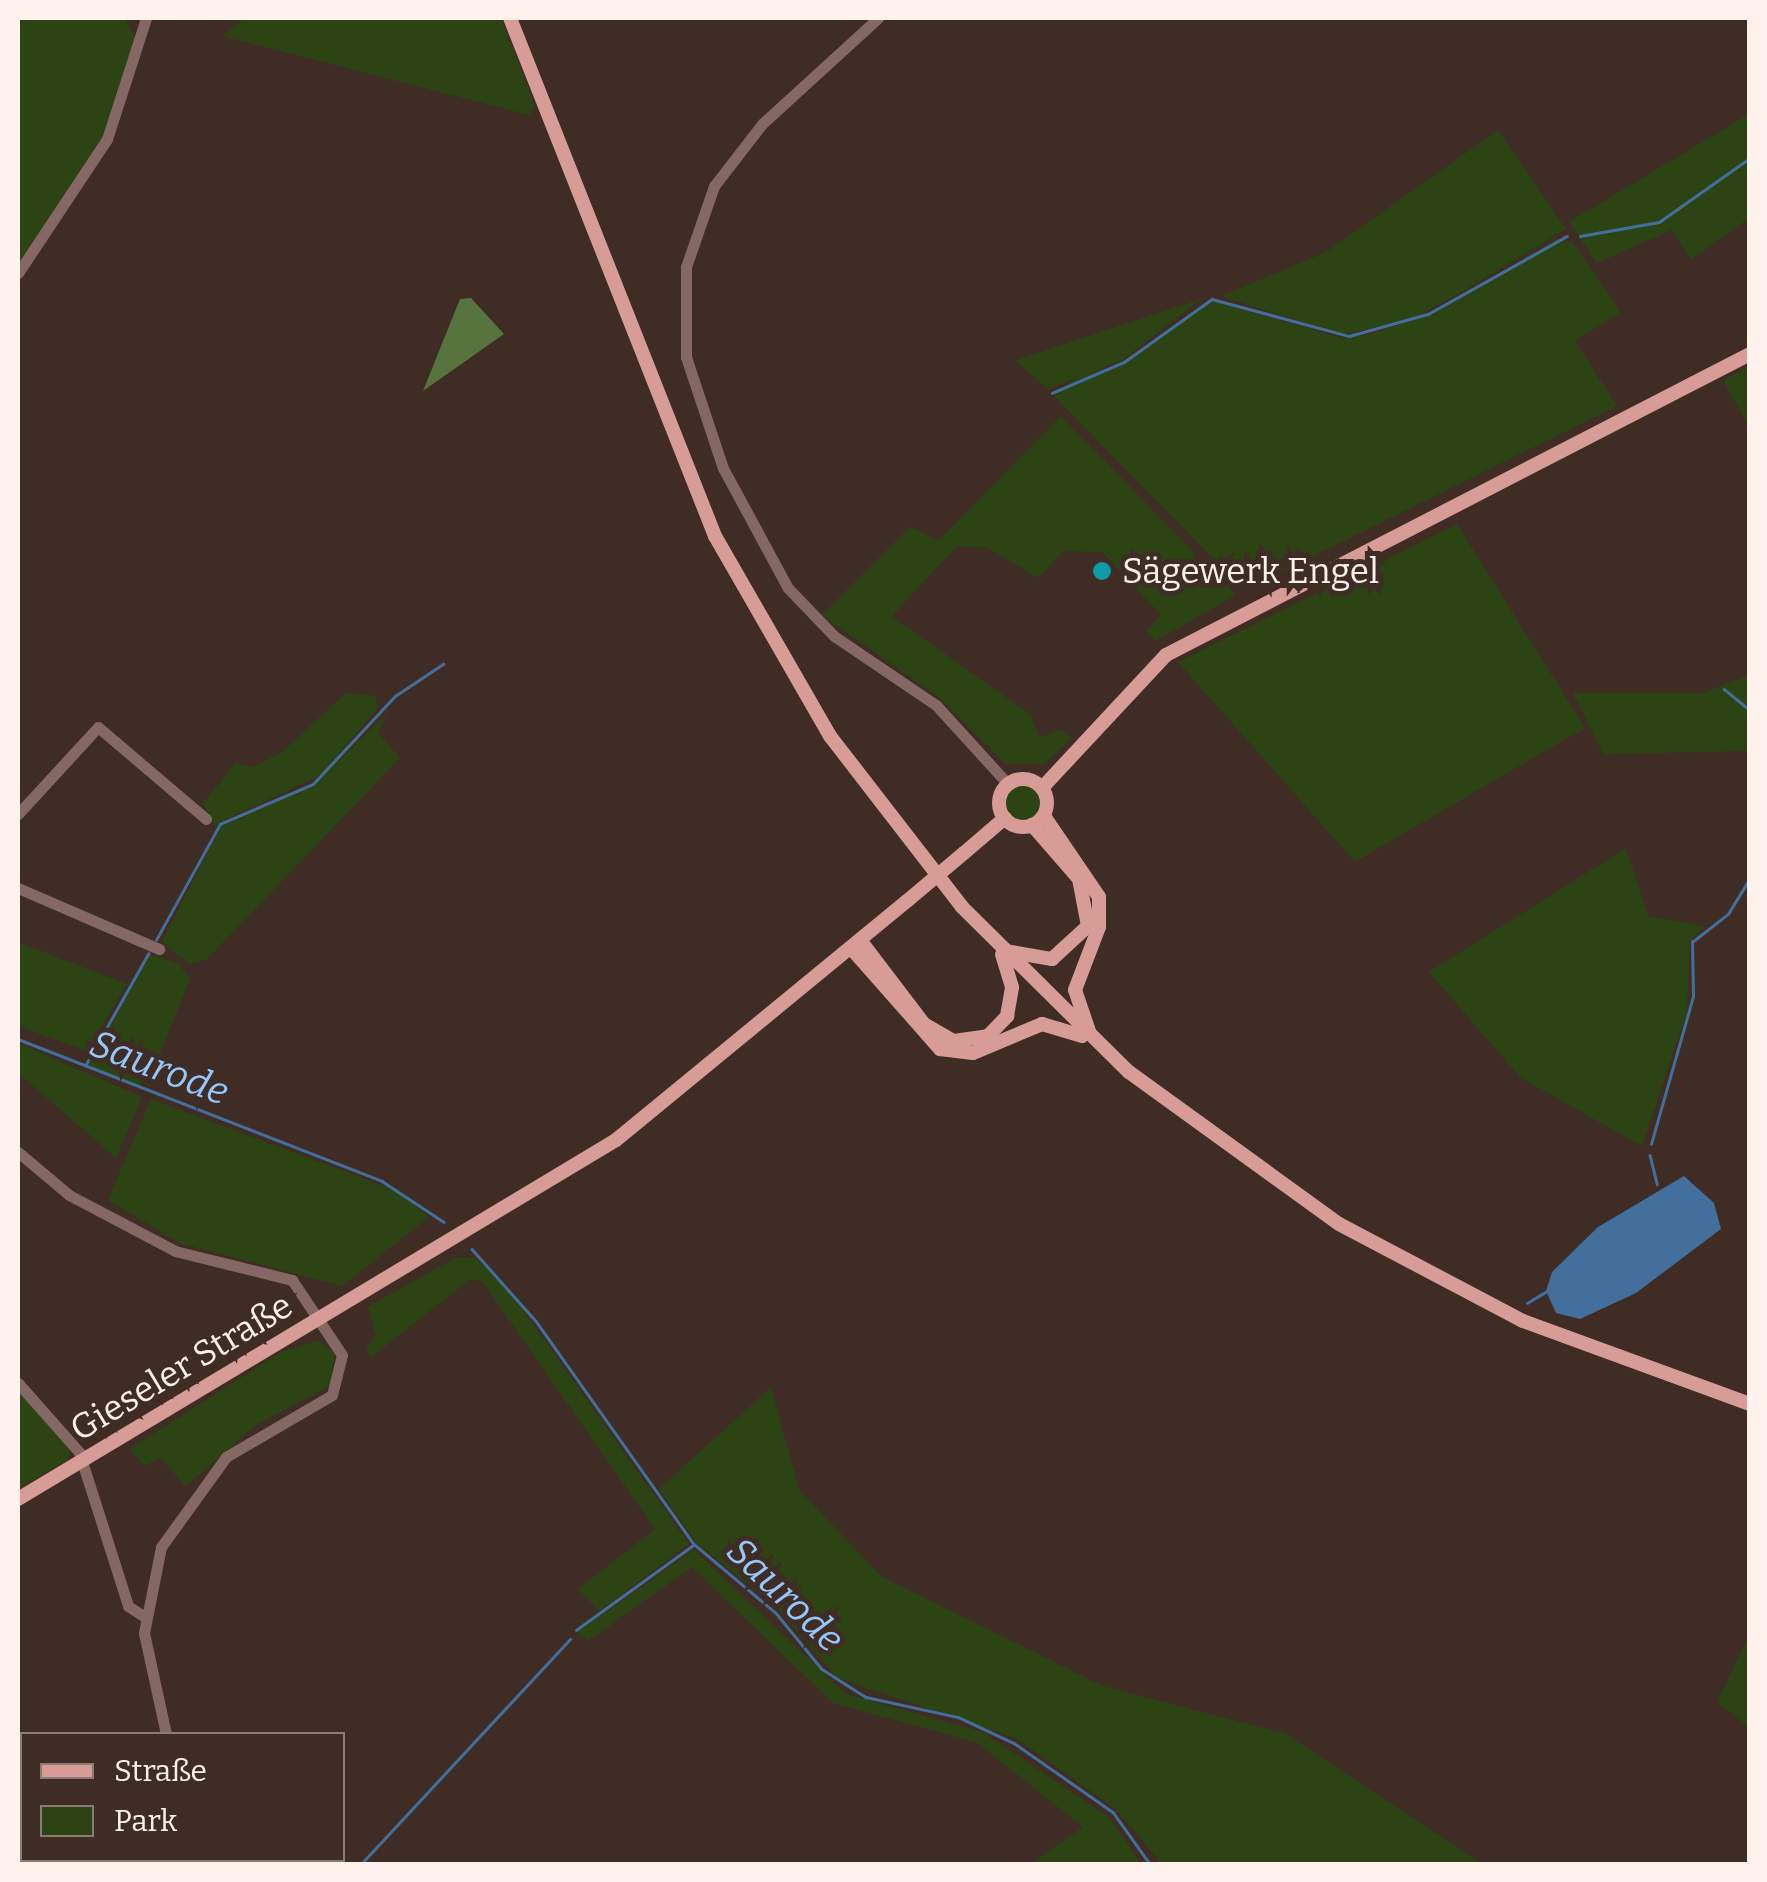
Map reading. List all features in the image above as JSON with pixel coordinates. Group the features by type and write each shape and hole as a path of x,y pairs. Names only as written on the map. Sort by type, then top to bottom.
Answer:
{"main road":[{"path":"510,18 664,420 732,568 830,736 1000,949 1092,1040 1248,1164 1416,1268 1562,1338 1750,1404"},
{"path":"1000,949 1052,960 1088,926 1079,879 1038,821 1042,788 1166,655 1750,354"},
{"path":"1042,788 1022,778 1008,784 1004,818 1038,821 1099,896 1099,928 1075,990 1092,1040"},
{"name":"Gieseler Straße","path":"18,1499 616,1140 1004,818"},
{"path":"856,944 915,1014 954,1042 988,1036 1007,1016 1012,987 1000,949"},
{"path":"856,944 868,976 923,1038 951,1052 986,1050 1042,1024 1092,1040"},
{"path":"817,976 868,976"}],"street":[{"path":"18,273 107,139 146,18"},
{"path":"878,18 762,124 714,186 686,267 686,357 723,468 788,588 834,636 936,705 1008,784"},
{"path":"18,814 98,727 206,820"},
{"path":"18,888 160,949"},
{"path":"18,1152 68,1195 175,1251 292,1280 323,1318 342,1356 339,1385 249,1438 187,1498 161,1546 144,1617 166,1732"},
{"path":"18,1382 82,1460 128,1606 144,1617"}],"green space":[{"path":"18,18 125,18 135,38 102,137 18,264"},
{"path":"245,18 501,18 535,106 529,115 222,36"},
{"path":"1749,114 1749,218 1691,260 1672,230 1597,263 1569,222"},
{"path":"1498,130 1566,229 1460,293 1414,318 1342,335 1221,296 1326,252"},
{"path":"1557,239 1573,243 1621,312 1575,341 1617,406 1257,584 1239,585 1054,396 1077,377 1125,363 1213,301 1342,338 1371,334 1429,315"},
{"path":"471,298 504,334 423,391 460,299"},
{"path":"1201,299 1123,360 1048,389 1015,360"},
{"path":"1749,366 1749,427 1723,380"},
{"path":"1061,416 1236,595 1156,641 1146,631 1161,615 1102,552 1063,551 1038,578 988,548 957,546 892,616 1031,715 1039,737 1062,730 1072,738 1044,764 1006,764 941,699 822,615 911,526 938,541"},
{"path":"1457,524 1585,728 1355,862 1178,662"},
{"path":"1749,675 1749,751 1603,754 1573,693 1703,693"},
{"path":"346,693 376,696 377,709 321,775 214,825 203,803 236,763 253,767 282,752"},
{"path":"387,714 378,733 400,758 207,959 189,964 162,942 221,826 313,785"},
{"path":"1024,785 1037,790 1042,803 1037,816 1024,821 1011,816 1006,803 1011,790"},
{"path":"1626,848 1648,916 1705,927 1690,941 1687,1011 1642,1146 1521,1078 1429,972"},
{"path":"18,942 127,984 87,1051 18,1026"},
{"path":"150,955 178,963 190,979 148,1083 138,1085 88,1067"},
{"path":"18,1043 142,1097 116,1158 18,1073"},
{"path":"151,1099 400,1192 429,1217 342,1286 179,1243 108,1200"},
{"path":"455,1258 475,1258 507,1287 689,1544 599,1611 578,1589 655,1529 482,1281 471,1279 371,1357 366,1349 376,1335 368,1307"},
{"path":"319,1340 335,1354 330,1386 256,1425 186,1486 160,1458 144,1466 130,1449 281,1352"},
{"path":"771,1387 799,1490 881,1576 1103,1686 1286,1734 1483,1864 1162,1864 1116,1809 1017,1739 838,1678 779,1611 696,1542 659,1489"},
{"path":"18,1388 71,1446 68,1460 18,1489"},
{"path":"694,1550 846,1694 983,1732 1110,1818 1141,1864 1030,1864 1083,1827 976,1742 833,1703 692,1567 588,1641 577,1632"},
{"path":"1749,1635 1749,1728 1717,1702"}],"water":[{"path":"1684,1176 1714,1203 1721,1229 1636,1293 1580,1319 1556,1313 1546,1291 1552,1272 1598,1227"}],"waterway":[{"path":"1580,236 1659,222 1750,158"},
{"path":"1052,393 1124,362 1212,299 1349,336 1428,314 1567,236"},
{"path":"156,940 220,824 313,784 395,696 443,664"},
{"path":"1724,689 1750,710"},
{"path":"1651,1144 1693,997 1692,942 1728,914 1750,878"},
{"path":"85,1066 148,954"},
{"name":"Saurode","path":"18,1039 382,1181 444,1222"},
{"path":"1650,1155 1657,1184"},
{"name":"Saurode","path":"472,1249 536,1321 694,1544 776,1613 822,1669 866,1697 958,1717 1014,1743 1113,1812 1150,1864"},
{"path":"1527,1303 1547,1291"},
{"path":"576,1630 692,1546"},
{"path":"361,1864 570,1639"}],"place":[{"name":"Sägewerk Engel","path":"1102,571"}]}
